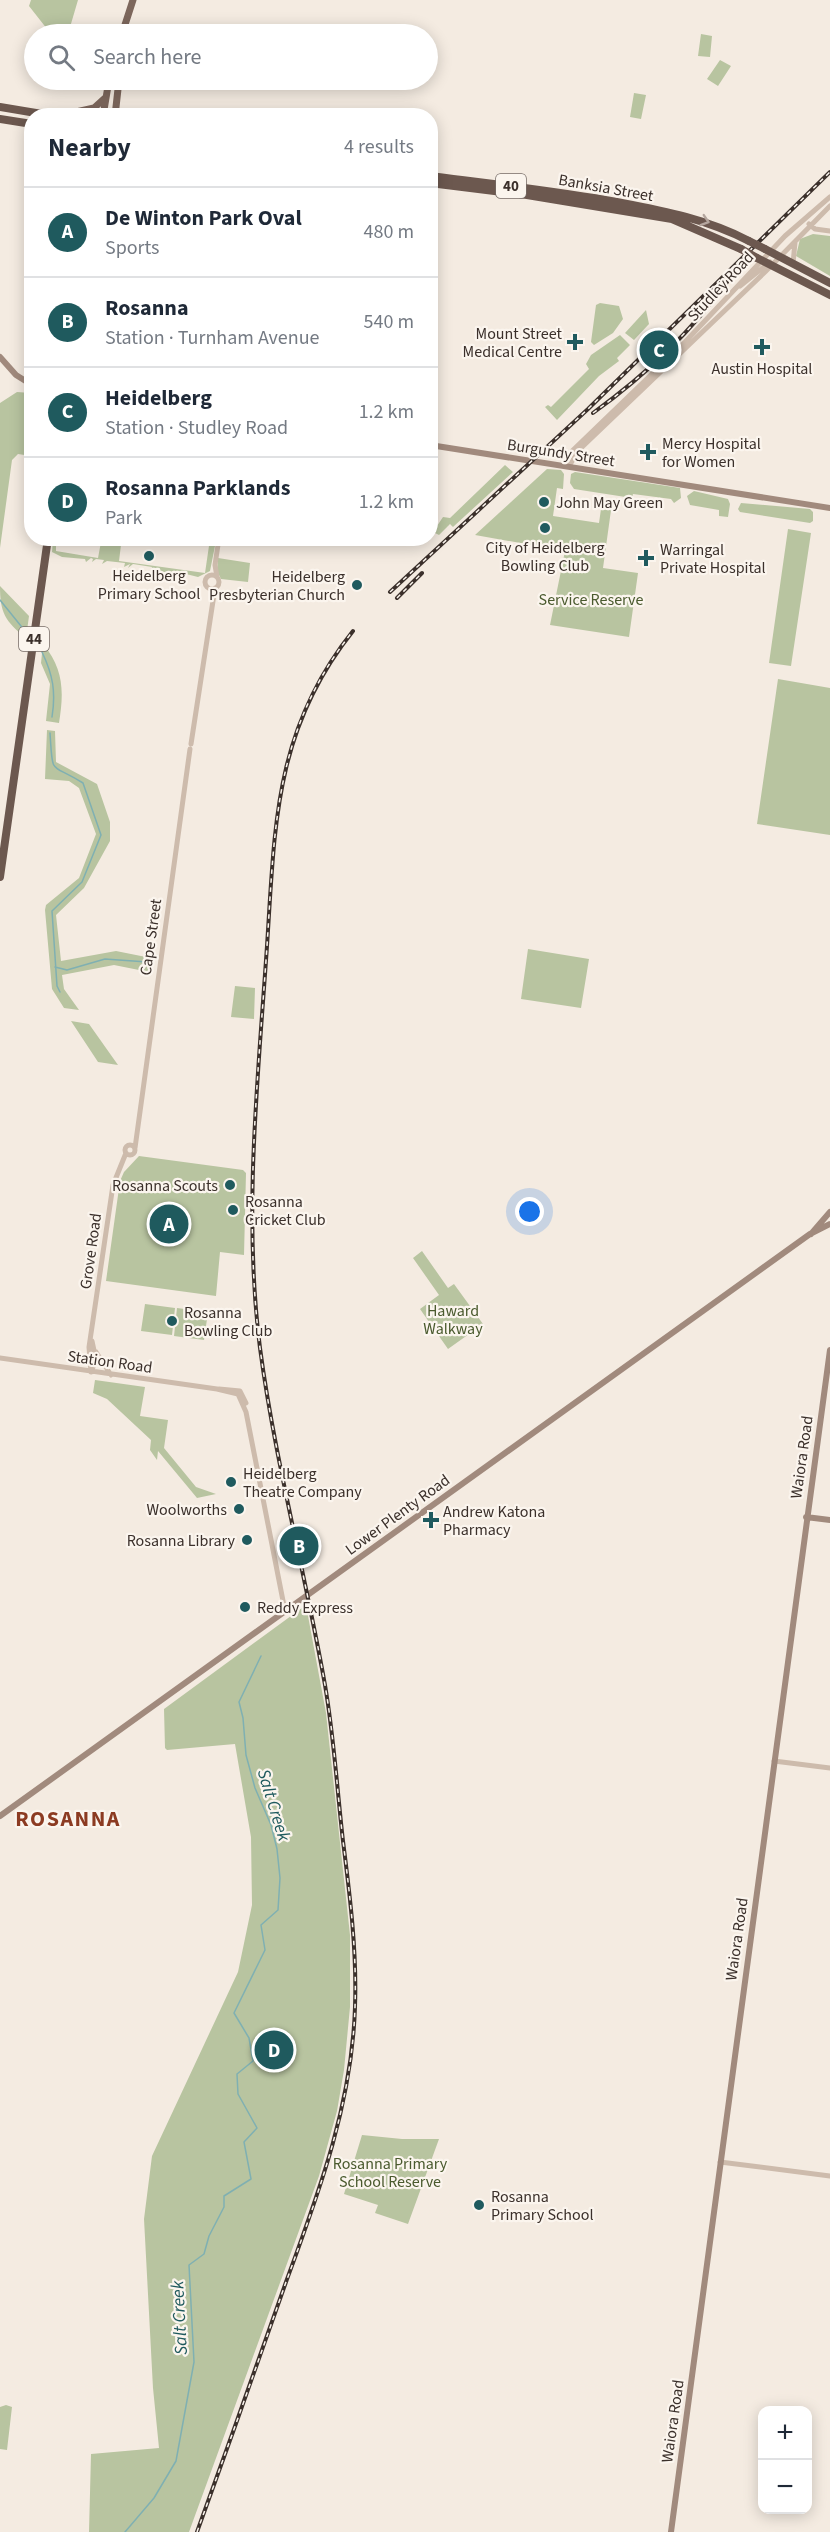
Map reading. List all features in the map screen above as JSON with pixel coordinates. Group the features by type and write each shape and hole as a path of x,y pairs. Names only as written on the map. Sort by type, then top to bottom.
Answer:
{"highway":[{"path":"0,107 24,111"},
{"path":"0,119 24,123"},
{"name":"Banksia Street","path":"438,178 564,193 675,213 716,225 768,250"},
{"name":"Banksia Street","path":"438,184 535,196 672,219 765,261"},
{"name":"40","path":"768,250 830,283"},
{"name":"40","path":"765,261 830,295"},
{"name":"44","path":"0,877 47,546"}],"main road":[{"path":"127,24 134,0"},
{"path":"104,108 107,90"},
{"path":"116,108 118,90"},
{"path":"94,108 105,98"},
{"path":"0,357 24,381"},
{"name":"Burgundy Street","path":"438,446 830,508"},
{"name":"Lower Plenty Road","path":"810,1234 829,1214"},
{"name":"Lower Plenty Road","path":"0,1816 810,1234 830,1224"},
{"name":"Waiora Road","path":"671,2532 830,1350"},
{"path":"806,1517 830,1520"}],"street":[{"name":"Studley Road","path":"569,466 580,449 746,283 765,261 768,250 830,197"},
{"name":"Studley Road","path":"569,466 567,459 570,453 685,342 736,288 746,283 765,261 779,256 830,206"},
{"path":"804,220 815,229 830,231"},
{"path":"793,264 795,240"},
{"path":"214,565 219,583 211,587 205,581 214,565 218,546"},
{"path":"208,576 217,577"},
{"name":"Cape Street","path":"133,1149 211,587"},
{"name":"Grove Road","path":"90,1372 88,1365 113,1185 126,1153 133,1149"},
{"name":"Grove Road","path":"121,1167 133,1149"},
{"name":"Grove Road","path":"90,1372 95,1365 92,1339"},
{"path":"94,1348 111,1375"},
{"name":"Station Road","path":"0,1358 217,1389 242,1396 285,1611"},
{"path":"774,1761 830,1768"},
{"path":"720,2162 830,2176"}],"green space":[{"path":"31,0 78,0 71,24 43,24 29,6"},
{"path":"701,34 712,36 710,57 698,56"},
{"path":"720,60 731,66 718,86 707,79"},
{"path":"634,93 646,95 641,119 630,117"},
{"path":"813,234 830,236 830,276 796,256 800,239"},
{"path":"600,303 619,306 623,319 613,333 594,345 591,342 596,305"},
{"path":"646,310 649,324 634,340 625,333"},
{"path":"620,335 630,345 617,358 619,361 599,376 557,420 545,407 548,405 551,407 589,369 586,364 591,355"},
{"path":"17,392 24,392 24,455 18,454 12,460 0,548 0,403"},
{"path":"505,465 513,472 453,527 450,524 438,534 438,524 443,517 450,518"},
{"name":"Service Reserve","path":"547,469 561,470 564,474 563,489 557,488 553,516 599,523 602,502 612,503 603,568 638,573 629,637 550,625 565,551 475,535"},
{"path":"575,472 680,488 681,498 674,503 671,499 633,494 632,498 574,489 570,483 571,474"},
{"path":"694,491 728,499 730,504 728,517 719,516 719,510 690,505 687,496"},
{"path":"741,503 810,509 813,512 813,521 810,523 740,512 738,509"},
{"path":"788,529 811,533 791,666 769,663"},
{"path":"52,546 56,546 56,551 98,558 100,546 121,546 119,561 205,573 209,546 215,546 210,571 198,577 178,572 155,572 158,569 151,571 152,567 133,564 128,568 130,564 124,567 125,563 107,561 102,564 104,560 96,559 92,562 91,558 86,562 85,559 62,557 52,552"},
{"path":"218,558 250,563 248,582 221,579 217,571"},
{"path":"0,586 29,616 26,638 5,616 1,603"},
{"path":"43,644 55,663 61,681 62,701 59,723 46,721 50,684 41,663"},
{"path":"778,679 830,688 830,835 757,824"},
{"path":"47,730 55,731 56,762 97,784 110,822 110,841 84,888 56,915 61,961 116,951 151,958 149,972 114,965 62,975 64,989 79,1010 64,1008 52,989 45,910 46,905 79,878 96,834 79,788 69,781 45,779"},
{"path":"528,949 589,959 581,1008 521,999"},
{"path":"235,986 255,988 254,1019 231,1017"},
{"path":"71,1021 89,1024 118,1065 98,1062"},
{"path":"139,1156 243,1170 246,1173 244,1255 220,1252 216,1296 106,1281 120,1181 124,1172"},
{"name":"Haward Walkway","path":"422,1251 448,1288 454,1284 483,1324 448,1349 420,1309 439,1295 413,1258"},
{"path":"145,1304 175,1308 172,1335 141,1331"},
{"path":"177,1308 208,1312 204,1340 174,1336"},
{"path":"95,1380 145,1387 140,1416 168,1420 164,1448 196,1487 216,1494 197,1498 158,1451 157,1460 150,1450 151,1440 107,1399 93,1393"},
{"path":"306,1605 326,1713 350,1935 350,2007 344,2070 337,2111 319,2176 189,2532 89,2532 91,2454 159,2448 153,2388 144,2219 152,2156 238,1972 252,1905 251,1837 235,1744 167,1750 165,1748 164,1709"},
{"name":"Rosanna Primary School Reserve","path":"362,2135 402,2139 439,2139 408,2224 375,2213 378,2205 344,2194"},
{"path":"6,2405 12,2407 7,2450 0,2449 0,2407"}],"waterway":[{"name":"Salt Creek","path":"0,600 25,631"},
{"name":"Salt Creek","path":"42,652 53,684 52,717"},
{"name":"Salt Creek","path":"50,733 53,763 58,770 83,783 101,835 82,882 52,911 57,986 60,992"},
{"path":"55,967 67,970 105,959 147,962"},
{"name":"Salt Creek","path":"125,2532 154,2498 176,2461 194,2362 189,2265 204,2254 209,2236 224,2207 224,2196 251,2179 244,2142 257,2128 238,2094 237,2074 253,2061 249,2038 234,2013 265,1950 261,1925 278,1910 280,1878 277,1849 271,1825 255,1788 246,1755 243,1718 239,1702 261,1656"}],"railway":[{"path":"390,592 588,409 830,172"},
{"path":"593,413 665,353 713,301 727,282"},
{"path":"397,598 422,573"},
{"path":"197,2532 322,2181 341,2113 353,2043 354,1945 331,1724 266,1390 255,1298 252,1197 256,1096 273,860 283,780 293,742 307,705 327,668 353,631"}],"place":[{"name":"Mount Street Medical Centre","path":"575,342"},
{"name":"Austin Hospital","path":"762,347"},
{"name":"Heidelberg","path":"659,350"},
{"name":"Mercy Hospital for Women","path":"648,452"},
{"name":"John May Green","path":"544,502"},
{"name":"City of Heidelberg Bowling Club","path":"545,528"},
{"name":"Heidelberg Primary School","path":"149,556"},
{"name":"Warringal Private Hospital","path":"646,558"},
{"name":"Heidelberg Presbyterian Church","path":"357,585"},
{"name":"Rosanna Scouts","path":"230,1185"},
{"name":"Rosanna Cricket Club","path":"233,1210"},
{"name":"De Winton Park Oval","path":"169,1224"},
{"name":"Rosanna Bowling Club","path":"172,1321"},
{"name":"Heidelberg Theatre Company","path":"231,1482"},
{"name":"Woolworths","path":"239,1509"},
{"name":"Andrew Katona Pharmacy","path":"431,1520"},
{"name":"Rosanna Library","path":"247,1540"},
{"name":"Rosanna","path":"299,1546"},
{"name":"Reddy Express","path":"245,1607"},
{"name":"Rosanna Parklands","path":"274,2050"},
{"name":"Rosanna Primary School","path":"479,2205"}],"district":[{"name":"ROSANNA","path":"68,1818"}]}
